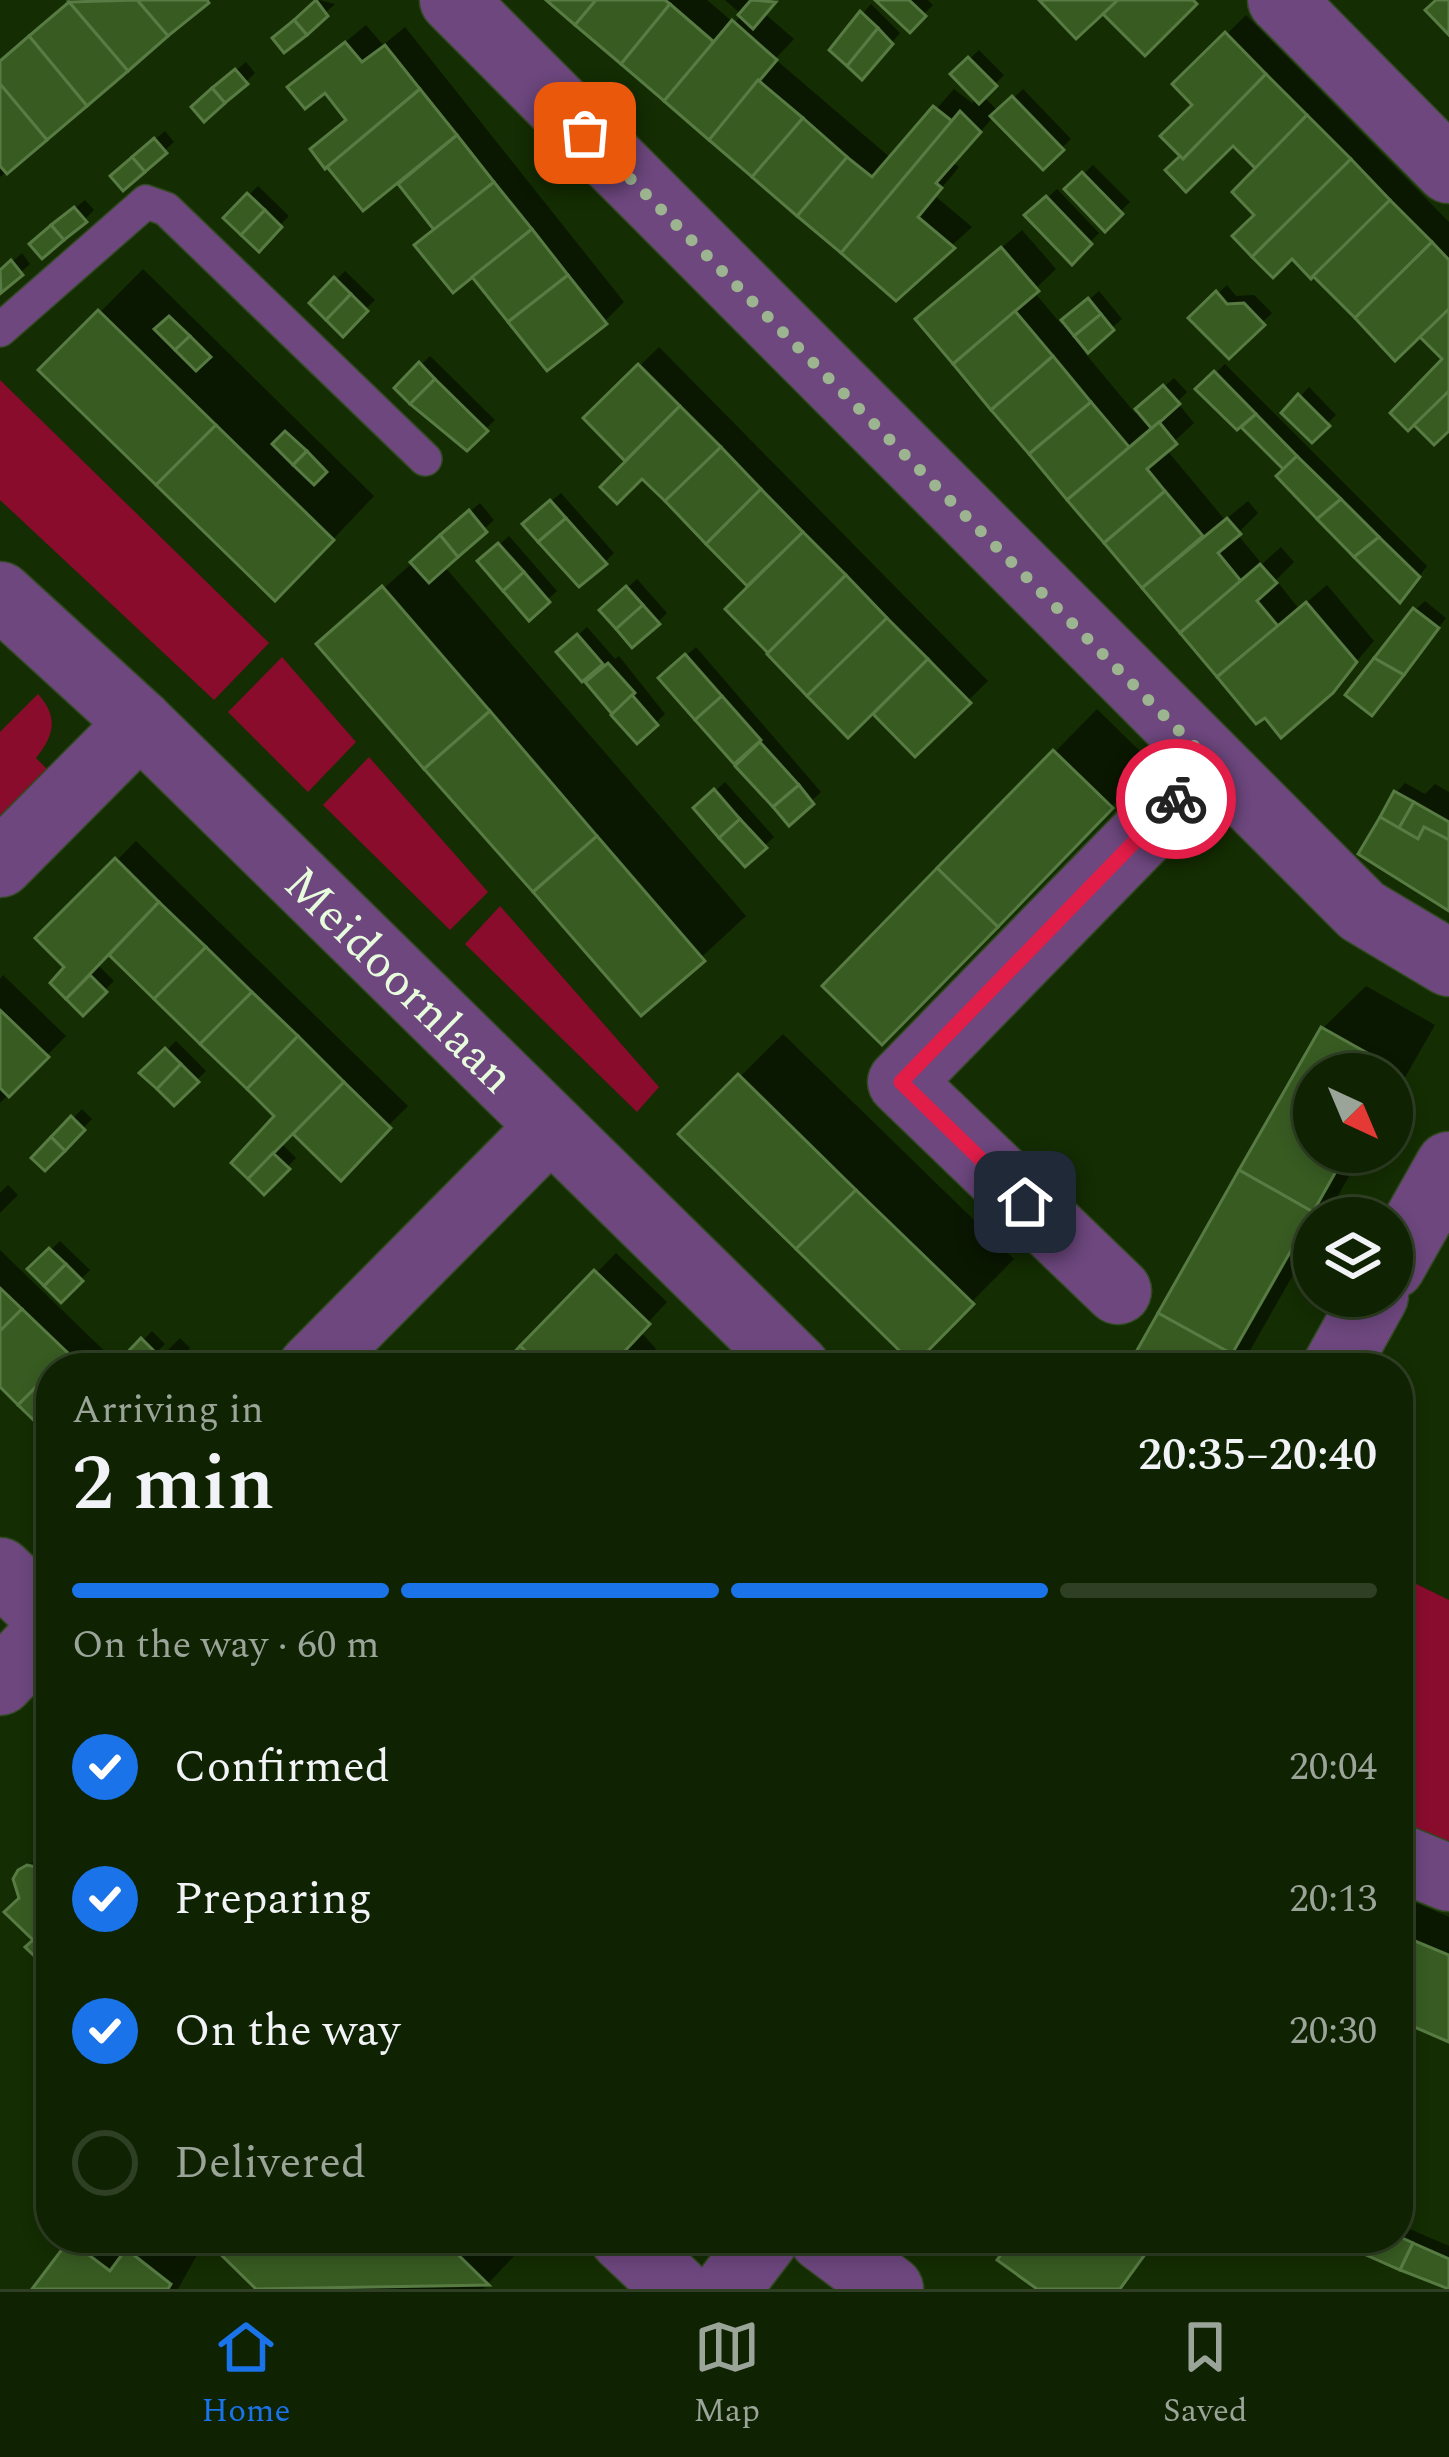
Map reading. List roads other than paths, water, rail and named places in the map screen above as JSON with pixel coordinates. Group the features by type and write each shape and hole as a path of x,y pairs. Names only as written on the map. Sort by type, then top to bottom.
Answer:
{"street":[{"path":"453,0 1362,911 1449,963"},
{"path":"1281,0 1449,170"},
{"name":"Meidoornlaan","path":"0,595 140,723 782,1353"},
{"path":"0,864 140,723"},
{"path":"1118,1291 901,1082 1211,763"},
{"path":"325,1353 550,1127"},
{"path":"1413,1229 1449,1165"},
{"path":"1343,1353 1363,1317"},
{"path":"0,1571 36,1609"},
{"path":"0,1682 36,1642"},
{"path":"1413,1863 1449,1878"},
{"path":"639,2253 677,2289"},
{"path":"727,2289 755,2253"},
{"path":"842,2253 890,2289"}],"lane":[{"path":"0,330 146,202 166,209 424,459"}]}
